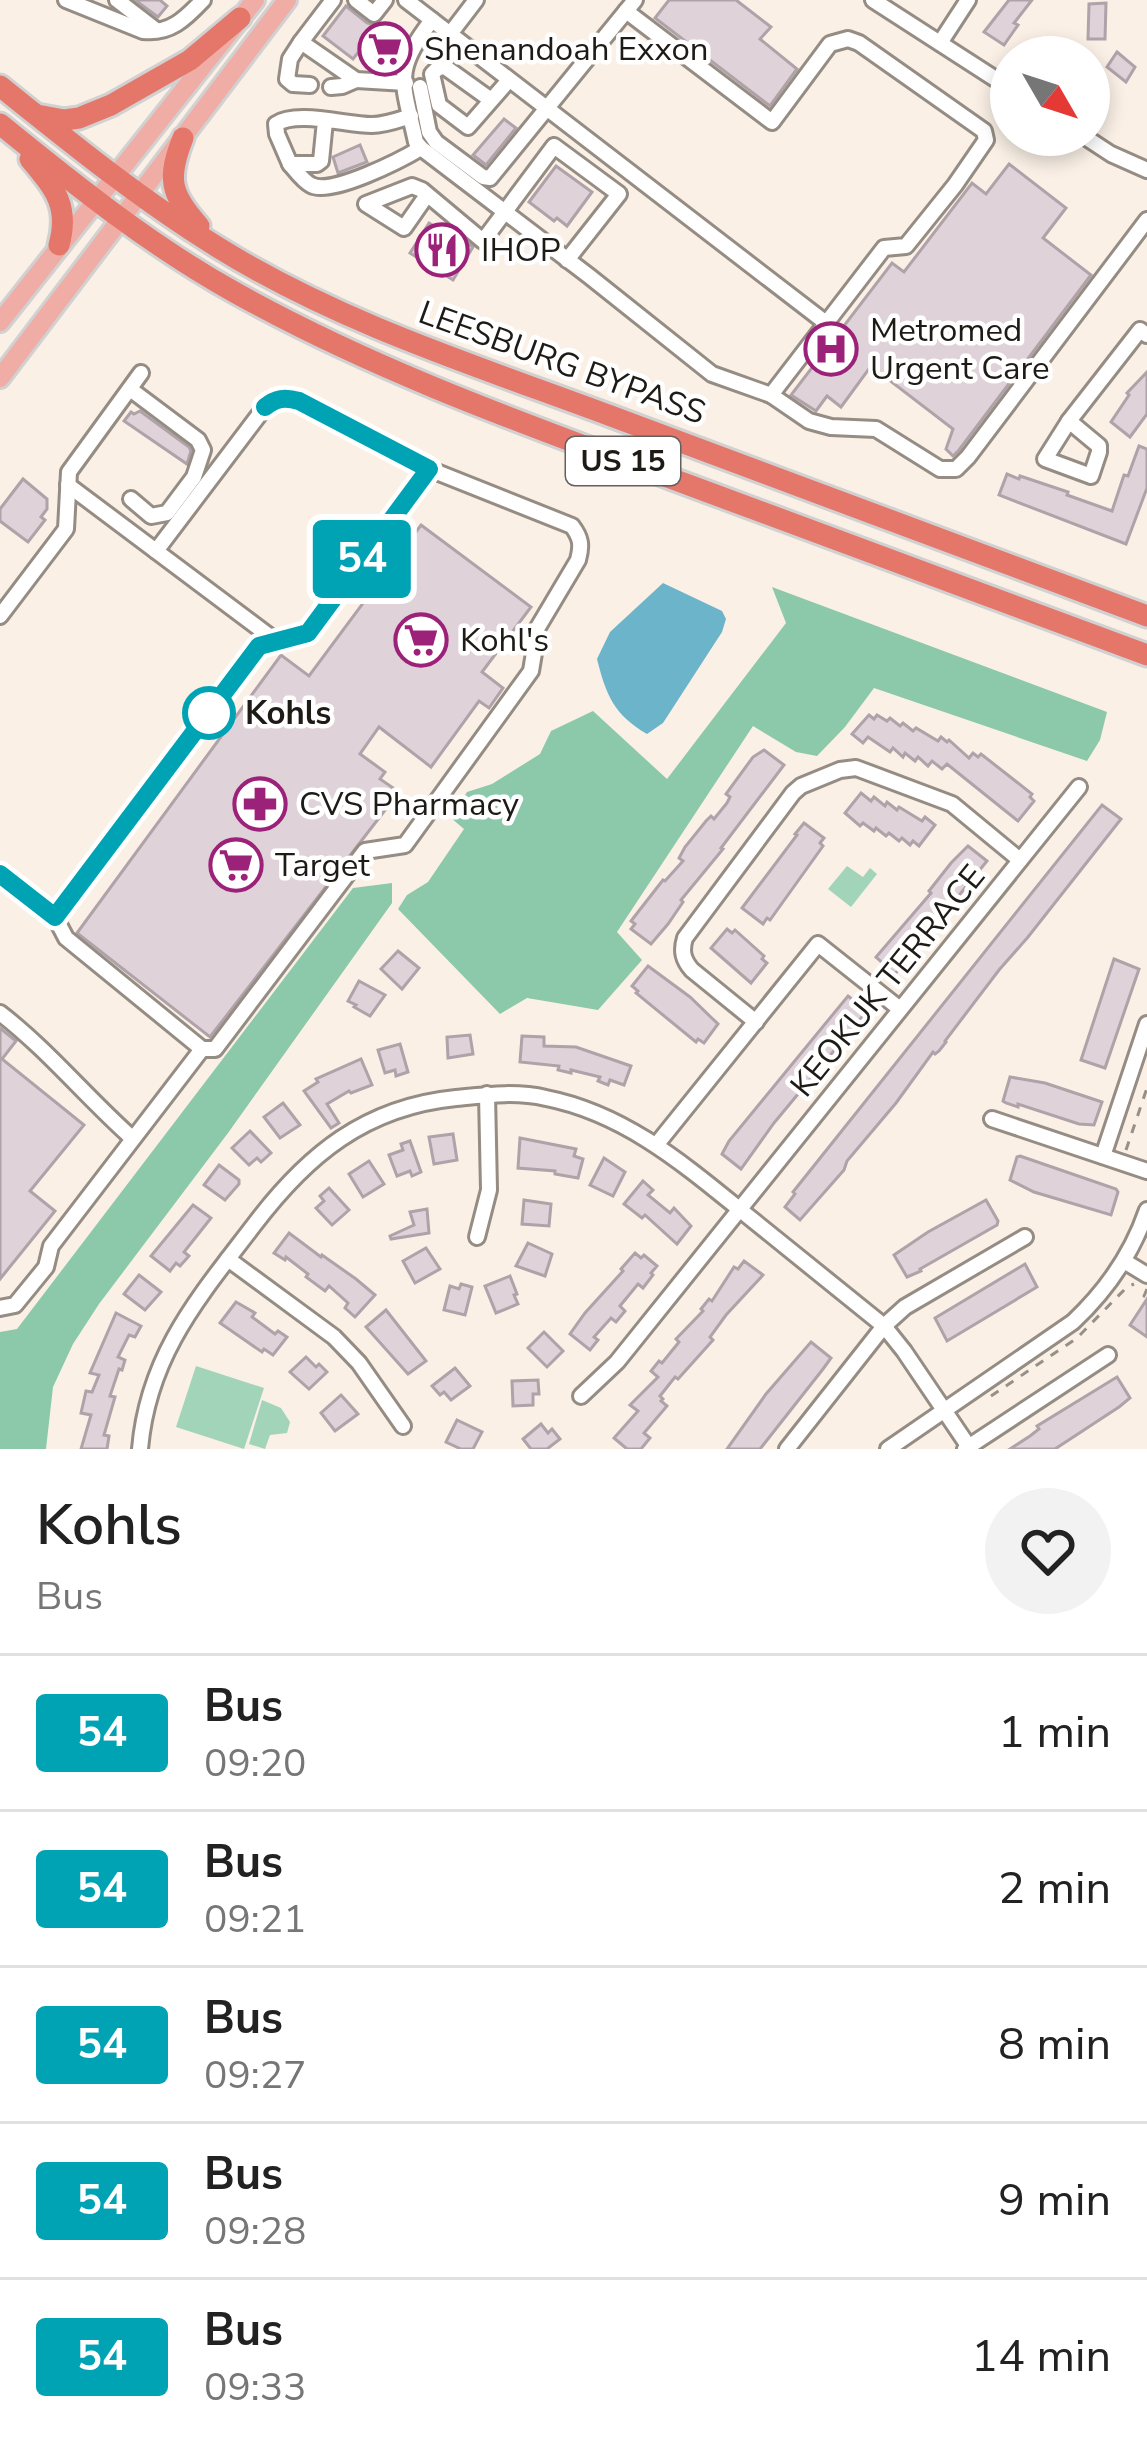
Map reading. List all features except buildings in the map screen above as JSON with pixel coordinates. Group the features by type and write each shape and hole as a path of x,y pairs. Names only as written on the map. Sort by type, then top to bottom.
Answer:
{"highway":[{"path":"37,115 79,118 111,105 190,59 248,9"},
{"name":"LEESBURG BYPASS","path":"0,86 140,195 220,249 299,293 382,331 1147,616"},
{"path":"1,125 60,201 64,218 59,245"},
{"name":"LEESBURG BYPASS","path":"1,125 184,262 331,343 475,405 1147,655"},
{"path":"183,138 173,167 173,188 186,212 220,249"}],"main road":[{"path":"0,378 286,0"},
{"path":"0,322 248,9"}],"street":[{"path":"66,0 142,31 159,32 181,21 197,2"},
{"path":"117,0 159,32"},
{"path":"310,86 287,79 290,58 333,0"},
{"path":"356,0 374,14 385,0"},
{"path":"406,0 826,323"},
{"path":"450,34 476,0"},
{"path":"873,0 990,75"},
{"path":"940,43 968,0"},
{"path":"491,100 445,67 432,74 427,86 429,132 436,142 490,178 631,5 772,122 830,44 848,39 984,131 986,140 906,246 884,248 771,395"},
{"path":"432,20 412,46 401,77 421,148 712,374 771,395 809,421 831,428 876,429 940,469 956,469 968,458 1147,220"},
{"path":"302,42 356,80"},
{"path":"331,87 356,80 427,86"},
{"path":"427,86 439,105 468,128 508,80"},
{"path":"411,116 377,125 286,118 276,124 290,164 315,188 329,188 421,148"},
{"path":"290,164 321,160 325,121"},
{"path":"427,195 483,241 554,146 619,194 567,260"},
{"path":"1110,153 1147,170"},
{"path":"1069,422 1140,330 1147,335"},
{"path":"0,616 66,529 69,472 141,373"},
{"path":"130,389 198,440 203,450 194,478 166,513 152,516 131,500"},
{"path":"0,874 55,917 65,938 202,1048 215,1049 365,850 405,845 531,671 531,638 578,560 580,536 572,526 429,469 287,398 265,407 156,551"},
{"path":"55,917 259,646 308,633 429,469"},
{"path":"68,485 276,641"},
{"path":"756,1022 686,964 683,947 685,938 800,786 856,768 952,804 1020,860"},
{"name":"KEOKUK TERRACE","path":"581,1396 617,1362 1079,787"},
{"path":"657,1144 818,944 900,1010"},
{"path":"0,1013 133,1138"},
{"path":"1103,1156 1147,1024"},
{"path":"0,1308 15,1305 46,1267 51,1246 202,1048"},
{"path":"140,1449 159,1364 188,1312 295,1174 362,1124 404,1108 487,1094 514,1093 573,1104 657,1144 884,1326 967,1448 1108,1355"},
{"path":"477,1237 489,1190 487,1094"},
{"path":"992,1119 1147,1171"},
{"path":"888,1449 1073,1322 1124,1262 1147,1210"},
{"path":"787,1449 884,1326 913,1300 1025,1237"},
{"path":"228,1259 334,1337 359,1363 403,1426"},
{"path":"1124,1262 1147,1275"}],"path":[{"path":"1125,1153 1147,1088"},
{"path":"1147,1289 1147,1298"}],"green space":[{"path":"772,587 1107,712 1100,740 1087,761 874,688 817,756 796,752 753,726 617,932 642,960 598,1010 527,998 500,1014 398,909 407,895 428,882 464,829 451,818 467,792 492,784 540,754 551,731 593,711 667,779 786,623"},
{"path":"847,866 863,877 870,868 877,874 851,907 828,889"},
{"path":"392,883 392,903 73,1344 53,1387 46,1449 0,1449 0,1332 17,1329 353,888"},
{"path":"196,1366 264,1388 244,1449 176,1427"},
{"path":"262,1400 281,1408 290,1422 287,1433 270,1435 265,1449 249,1444"}],"water":[{"path":"663,583 722,611 726,619 663,723 647,734 613,703 597,659 610,632"}],"bus line":[{"name":"54","path":"0,874 55,917 259,646 308,633 429,469 299,401 287,398 265,407"}],"place":[{"name":"Shenandoah Exxon","path":"385,49"},
{"name":"IHOP","path":"442,250"},
{"name":"Metromed Urgent Care","path":"831,349"},
{"name":"Kohl's","path":"421,640"},
{"name":"Kohls","path":"209,713"},
{"name":"CVS Pharmacy","path":"260,804"},
{"name":"Target","path":"236,865"}]}
